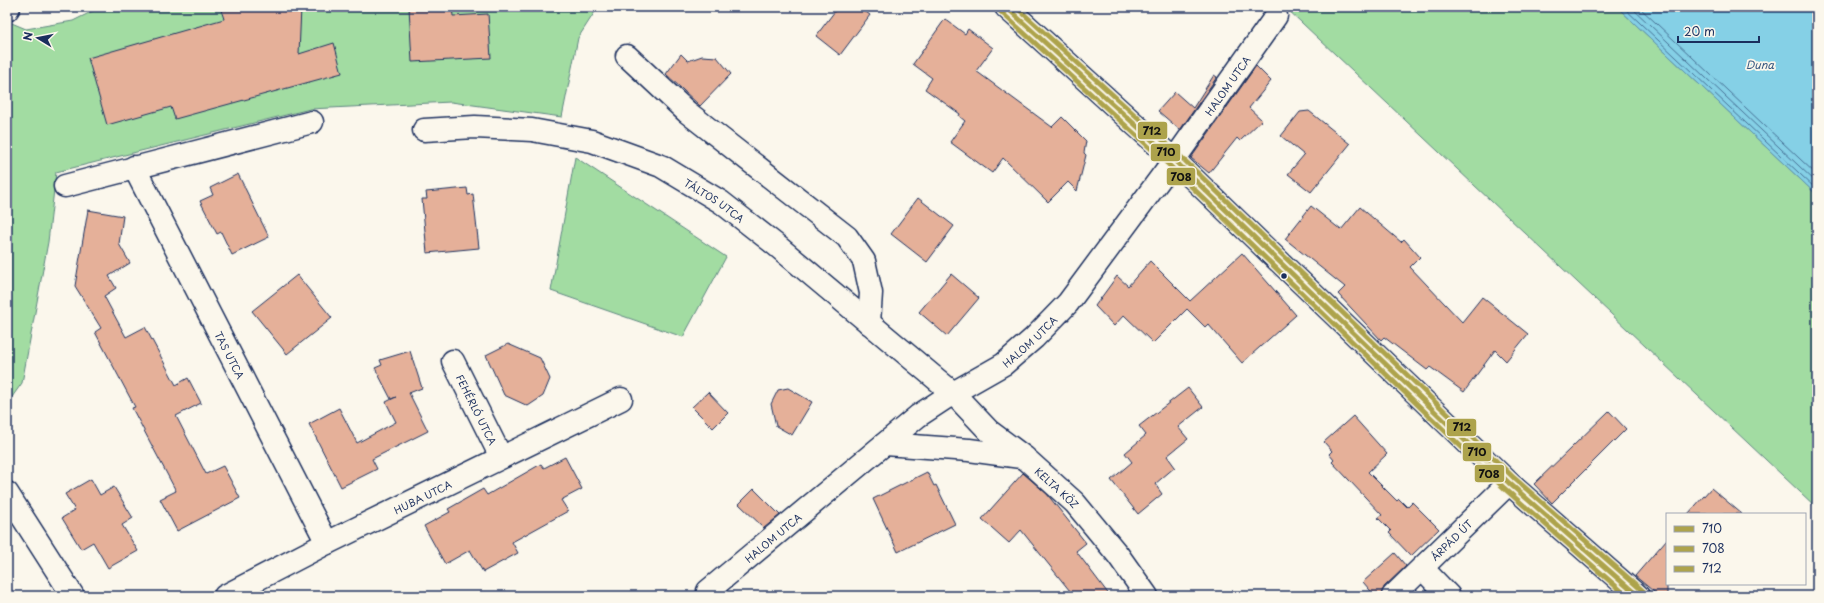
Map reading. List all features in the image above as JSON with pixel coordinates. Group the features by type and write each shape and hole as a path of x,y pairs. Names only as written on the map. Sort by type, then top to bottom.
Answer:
{"street":[{"path":"1006,7 1174,160 1509,483 1638,596"},
{"name":"HALOM UTCA","path":"708,592 918,416 953,392 1004,364 1034,338 1068,303 1174,160 1276,16"},
{"path":"627,56 687,112 847,236 864,261 871,293 869,323"},
{"path":"65,186 312,122"},
{"name":"TÁLTOS UTCA","path":"424,130 475,127 532,130 592,141 661,166 721,202 776,245 953,392"},
{"name":"TAS UTCA","path":"134,167 326,542"},
{"name":"FEHÉRLÓ UTCA","path":"453,361 501,457"},
{"name":"KELTA KÖZ","path":"953,392 989,431 1024,457 1075,502 1118,555 1147,596"},
{"name":"HUBA UTCA","path":"225,596 326,542 621,399"},
{"path":"885,444 970,450 1024,457"},
{"name":"ÁRPÁD ÚT","path":"1393,596 1509,483"},
{"path":"7,493 73,596"},
{"path":"1422,568 1449,596"}],"green space":[{"path":"101,7 598,7 578,38 562,117 451,102 310,109 56,172 48,242 22,383 7,404 7,21 26,29 73,21"},
{"path":"1285,7 1617,7 1817,195 1817,508"},
{"path":"575,157 726,257 683,337 551,291"}],"water":[{"name":"Duna","path":"1617,7 1817,7 1817,195"}],"building":[{"path":"220,7 301,7 299,54 334,43 342,73 175,119 171,107 107,125 88,58 224,19"},
{"path":"409,7 452,7 453,16 488,14 491,58 412,62"},
{"path":"838,7 859,7 870,15 840,55 816,36"},
{"path":"945,19 965,34 968,29 993,48 976,71 1052,127 1062,117 1086,141 1084,153 1086,155 1077,191 1068,182 1048,202 1003,158 992,173 950,142 965,121 959,116 960,114 925,89 932,78 913,64"},
{"path":"681,54 688,61 702,56 717,57 731,74 700,106 666,74"},
{"path":"1256,66 1271,81 1249,108 1262,120 1240,141 1237,138 1209,173 1191,158"},
{"path":"1214,75 1217,77 1180,130 1158,111 1175,92 1193,108"},
{"path":"1309,111 1350,144 1311,192 1288,174 1304,155 1281,136 1300,112"},
{"path":"238,174 269,237 232,255 221,232 217,234 200,201 213,195 210,188"},
{"path":"467,188 468,195 473,194 479,248 427,253 422,199 427,199 426,192"},
{"path":"918,198 954,226 927,262 891,234"},
{"path":"1311,206 1341,230 1360,207 1401,242 1404,239 1420,257 1410,267 1462,322 1482,297 1528,334 1506,361 1495,350 1464,392 1430,367 1427,370 1384,337 1381,340 1338,294 1345,287 1285,239"},
{"path":"88,210 123,216 119,244 130,263 109,276 116,288 104,296 126,337 145,327 176,385 188,378 201,403 176,416 206,474 223,466 240,498 177,531 160,499 176,491 132,408 135,407 95,332 101,328 75,286"},
{"path":"1242,253 1296,315 1242,363 1208,324 1205,327 1187,309 1153,343 1124,315 1114,326 1095,306 1117,276 1128,286 1150,261 1190,301"},
{"path":"951,274 979,298 947,336 919,312"},
{"path":"297,275 332,318 287,354 252,311"},
{"path":"508,344 540,358 550,379 543,396 528,406 504,395 486,355"},
{"path":"410,351 422,388 409,393 428,431 372,459 377,469 341,487 309,424 339,408 357,443 396,422 386,402 396,397 391,399 375,368 382,365 380,360"},
{"path":"788,388 812,402 792,435 776,426 771,404 778,390"},
{"path":"1188,388 1203,407 1178,427 1188,439 1167,456 1175,467 1155,484 1162,494 1138,514 1111,480 1132,462 1125,453 1146,435 1139,426"},
{"path":"708,392 728,413 713,428 692,407"},
{"path":"1609,411 1626,429 1552,503 1534,484"},
{"path":"1353,416 1387,454 1368,472 1397,501 1399,499 1407,507 1412,502 1439,529 1411,556 1389,533 1391,531 1378,518 1382,515 1332,462 1334,460 1329,454 1332,451 1324,442"},
{"path":"565,457 582,489 561,500 568,511 512,542 518,553 483,572 470,550 445,564 424,526 450,512 448,509 483,489 487,495 541,464 544,468"},
{"path":"927,472 934,486 936,485 955,524 898,552 873,499"},
{"path":"1023,473 1047,494 1086,543 1076,551 1110,596 1074,596 1021,530 1009,543 982,519"},
{"path":"91,479 100,495 114,487 133,518 122,525 138,551 108,568 93,542 81,549 62,518 75,510 65,494"},
{"path":"1711,488 1741,513 1689,513"},
{"path":"754,489 780,515 764,528 739,504"},
{"path":"1666,540 1667,596 1659,596 1635,576"},
{"path":"1395,553 1406,566 1384,587 1381,596 1375,596 1363,582"}],"transit line":[{"name":"710","path":"1006,7 1174,160 1509,483 1638,596"},
{"name":"712","path":"1016,7 1179,155 1514,478 1643,591"},
{"name":"708","path":"1001,12 1169,165 1504,488 1627,596"}]}
